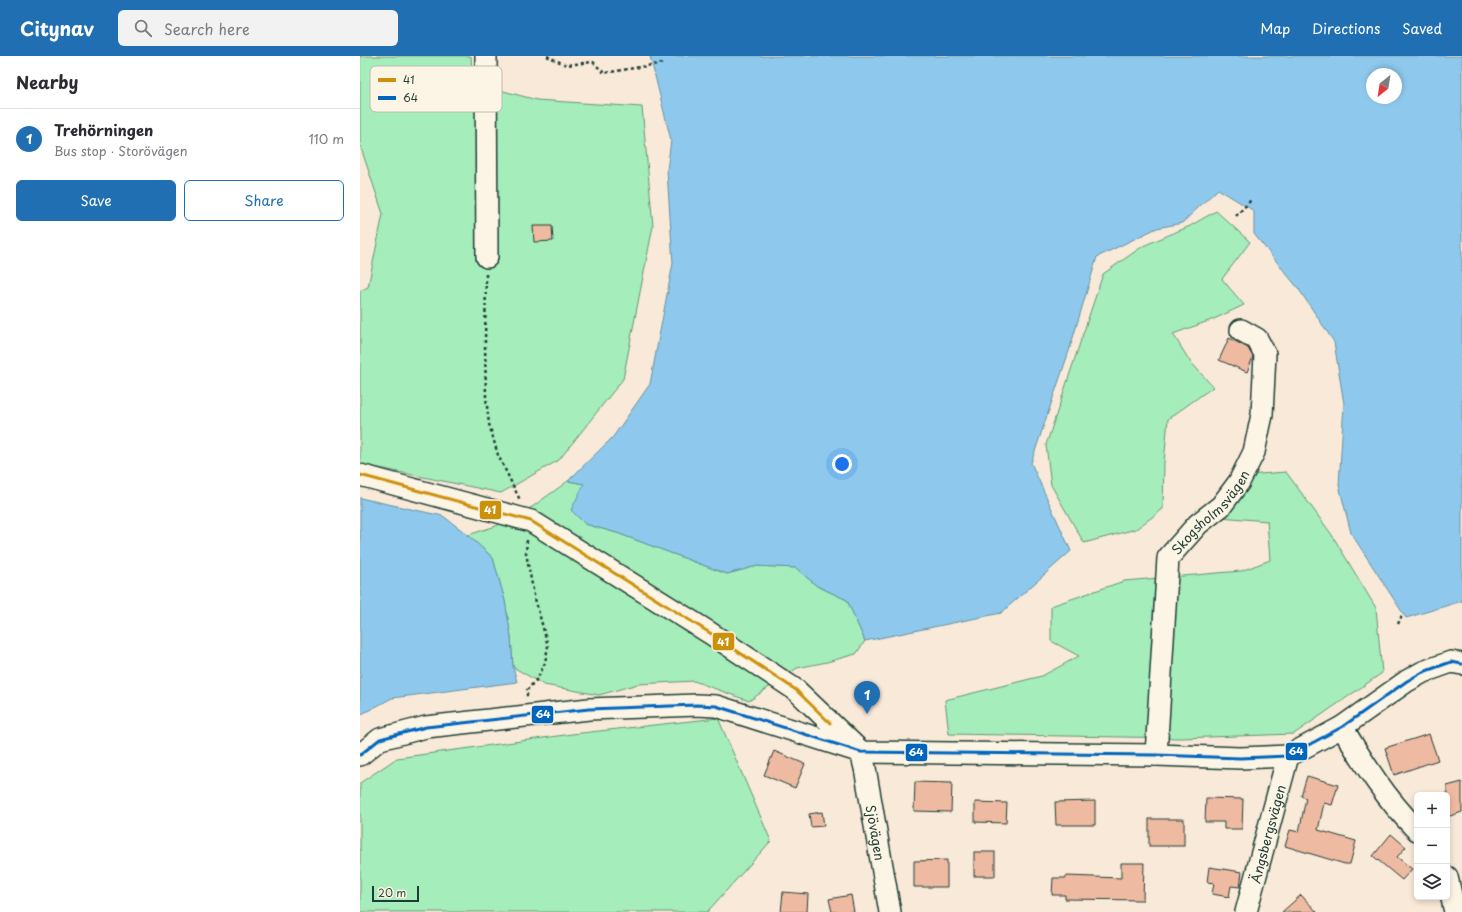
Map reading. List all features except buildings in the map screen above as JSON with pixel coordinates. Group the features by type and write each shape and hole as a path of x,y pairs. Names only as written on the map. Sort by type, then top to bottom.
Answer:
{"street":[{"path":"486,112 487,257"},
{"name":"Skogsholmsvägen","path":"1156,755 1168,558 1198,524 1221,506 1239,482 1254,452 1262,415 1265,354 1257,338 1240,330"},
{"path":"360,475 531,521 704,628 796,690 861,752"},
{"path":"360,755 380,740 426,727 589,709 697,705 716,706 861,752 1156,755 1240,758 1288,756 1342,727 1407,681 1423,672 1451,662 1462,664"},
{"path":"1342,727 1363,762 1388,798 1415,828"},
{"name":"Sjövägen","path":"861,752 890,912"},
{"name":"Ängsbergsvägen","path":"1246,912 1288,756"},
{"path":"1450,890 1455,912"}],"path":[{"path":"547,56 566,65 593,62 604,73 664,63"},
{"path":"1236,216 1252,199"},
{"path":"487,257 485,344 486,397 489,424 498,455 531,521 527,538 526,553 534,595 548,646 545,663 537,680 528,690 528,716"},
{"path":"1398,624 1403,613"}],"green space":[{"path":"360,56 471,56 472,66 370,66 370,112 502,112 502,91 537,100 642,107 653,226 623,379 559,460 501,493 360,464 360,291 368,287 383,214 360,145"},
{"path":"1216,211 1250,242 1222,279 1244,305 1214,319 1173,334 1189,360 1213,387 1168,419 1164,463 1163,509 1136,529 1084,543 1051,485 1046,445 1103,274 1143,246 1190,226"},
{"path":"1286,472 1332,535 1376,608 1382,673 1294,734 1181,738 949,734 945,700 1042,676 1079,656 1051,641 1051,606 1124,581 1241,571 1270,560 1267,521 1220,517 1247,475"},
{"path":"568,481 585,484 585,524 617,533 727,574 757,566 796,568 817,586 847,600 865,641 856,654 797,668 749,701 694,681 638,684 599,695 544,685 513,667 511,637 505,601 493,558 468,535 496,526 532,507"},
{"path":"718,718 771,841 707,912 360,912 360,783 397,758 572,734"}],"water":[{"path":"650,56 1462,56 1462,601 1406,618 1351,533 1339,485 1344,404 1334,342 1298,288 1254,234 1254,211 1218,189 1182,223 1157,228 1097,257 1069,351 1031,463 1071,551 1001,613 865,641 847,600 817,586 796,568 757,566 727,574 617,533 585,524 571,510 584,484 568,481 613,437 650,384 673,263 667,170 671,140"},
{"path":"360,498 443,516 468,535 493,558 505,601 511,637 513,667 517,682 392,698 360,715"}],"transit line":[{"name":"41","path":"360,475 531,521 710,633 796,690 830,723"},
{"name":"64","path":"360,755 380,739 426,727 589,709 697,705 716,706 861,752 1156,755 1240,758 1288,756 1342,727 1407,681 1423,672 1451,662 1462,664"}],"place":[{"name":"Trehörningen","path":"867,714"}]}
